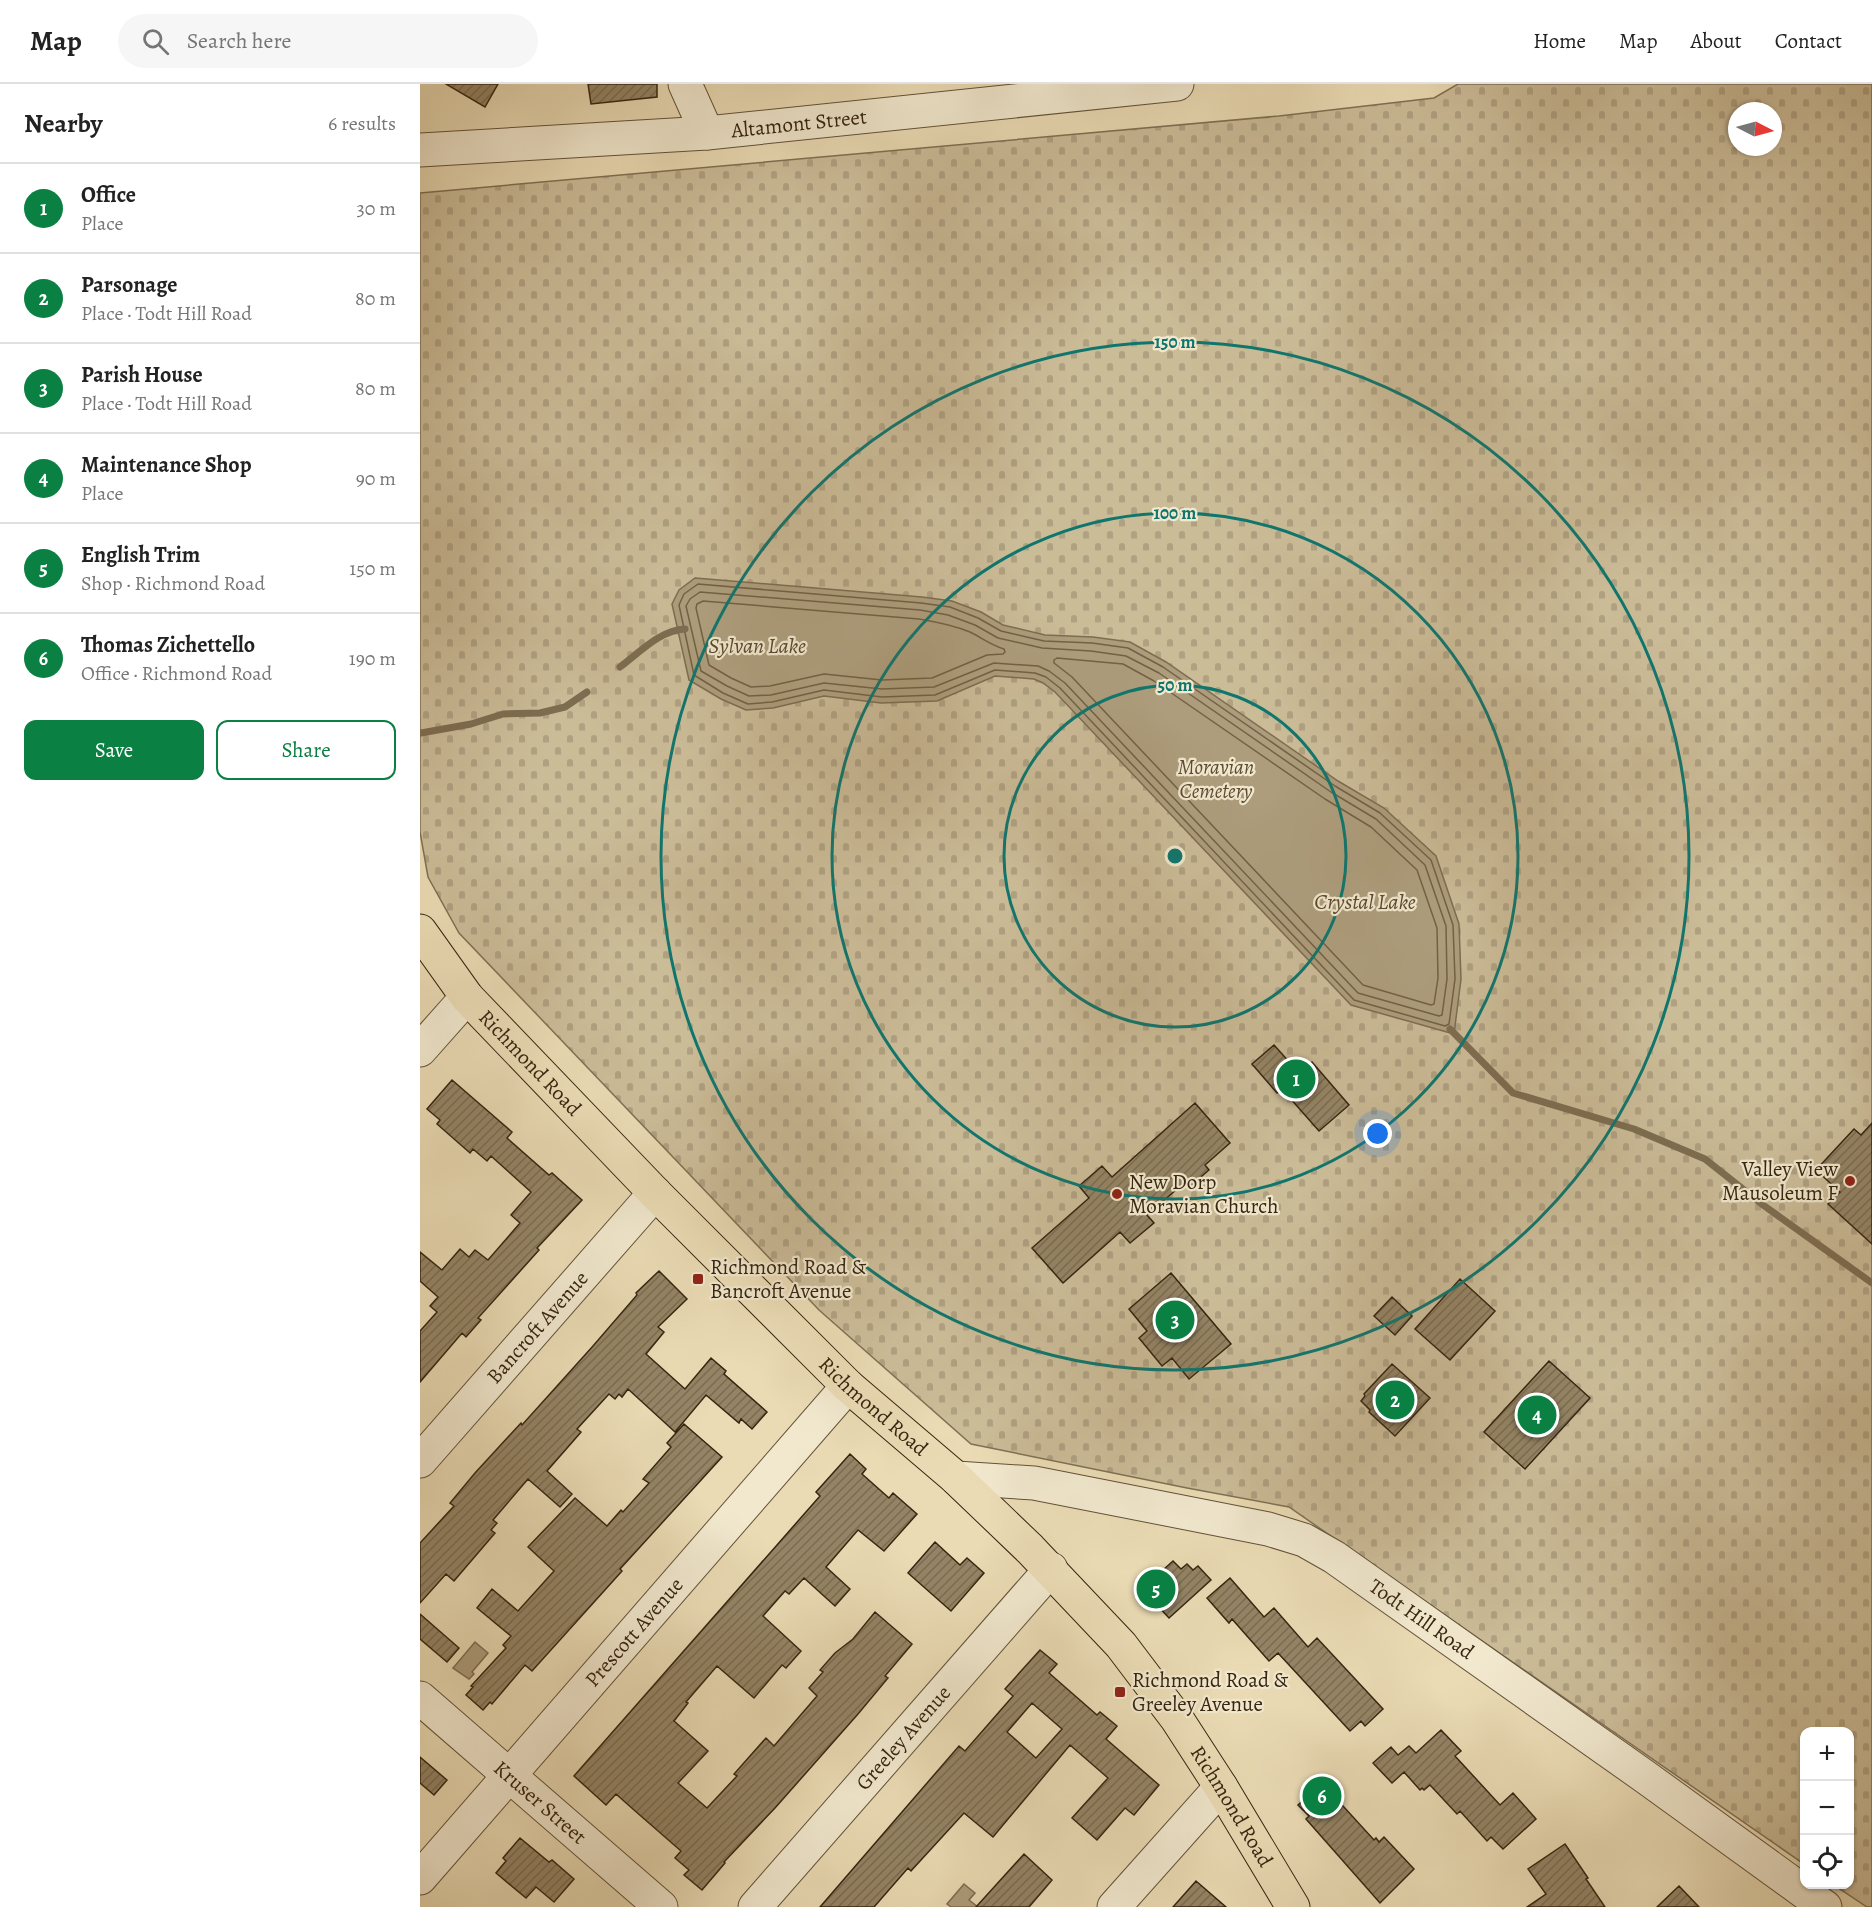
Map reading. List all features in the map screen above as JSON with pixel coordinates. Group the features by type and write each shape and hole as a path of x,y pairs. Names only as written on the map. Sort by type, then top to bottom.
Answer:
{"main road":[{"name":"Richmond Road","path":"420,931 467,997 655,1193 848,1386 956,1478 1051,1569 1121,1645 1177,1719 1293,1907"}],"street":[{"path":"685,84 707,133"},
{"name":"Altamont Street","path":"420,150 707,133 985,94 1177,84"},
{"path":"420,1050 467,997"},
{"name":"Bancroft Avenue","path":"420,1461 655,1193"},
{"name":"Prescott Avenue","path":"420,1878 848,1386"},
{"name":"Todt Hill Road","path":"956,1478 1034,1483 1268,1529 1304,1540 1334,1557 1825,1907"},
{"name":"Greeley Avenue","path":"755,1907 1051,1569"},
{"name":"Kruser Street","path":"420,1698 661,1907"},
{"path":"1114,1907 1221,1787"}],"green space":[{"name":"Moravian Cemetery","path":"1458,84 1872,84 1872,1907 1867,1907 1840,1889 1854,1889 1854,1727 1800,1727 1800,1861 1289,1507 971,1444 819,1310 459,933 428,877 420,832 420,193 1279,116 1434,98"}],"water":[{"name":"Crystal Lake","path":"695,578 952,601 981,612 1003,625 1045,635 1093,637 1130,642 1166,662 1338,781 1384,808 1436,856 1459,924 1461,979 1454,1034 1351,1005 1055,692 1043,683 1034,679 995,676 937,701 881,703 824,696 773,708 746,710 721,699 689,680 672,604 679,590"},
{"path":"475,1642 488,1653 469,1679 453,1668"},
{"path":"964,1884 975,1893 969,1900 978,1907 951,1907 947,1904"}],"building":[{"path":"446,84 498,84 485,107"},
{"path":"588,84 657,84 657,97 591,104"},
{"path":"1274,1045 1291,1064 1296,1059 1304,1069 1312,1062 1349,1105 1319,1131 1282,1089 1277,1093 1252,1064"},
{"path":"452,1080 512,1132 507,1138 582,1200 537,1248 539,1250 478,1318 481,1320 466,1337 462,1333 420,1382 420,1331 437,1312 430,1306 438,1297 420,1281 420,1252 442,1270 460,1249 469,1257 475,1250 488,1260 520,1223 511,1215 531,1192 491,1156 487,1161 473,1149 470,1153 437,1124 440,1120 427,1109"},
{"name":"New Dorp Moravian Church","path":"1195,1103 1230,1143 1205,1165 1209,1170 1188,1188 1184,1183 1147,1215 1154,1223 1130,1243 1120,1232 1063,1283 1032,1248 1089,1198 1079,1186 1102,1166 1112,1177"},
{"name":"Valley View Mausoleum F","path":"1872,1123 1872,1244 1828,1204 1840,1192 1816,1170 1854,1129 1861,1135"},
{"path":"659,1271 687,1299 658,1327 664,1332 646,1354 685,1389 711,1358 726,1371 724,1374 767,1412 752,1429 741,1419 739,1423 706,1395 675,1432 628,1389 622,1397 619,1394 615,1399 609,1394 577,1429 581,1432 547,1471 572,1494 560,1507 528,1479 493,1520 497,1523 491,1530 495,1533 454,1581 446,1574 420,1603 420,1543 454,1506 450,1503 475,1473 521,1423 522,1425 593,1346 637,1295 636,1293"},
{"path":"1171,1273 1231,1344 1189,1379 1172,1358 1162,1366 1139,1338 1147,1331 1129,1309"},
{"path":"1460,1279 1495,1311 1450,1360 1415,1329"},
{"path":"1392,1297 1412,1316 1395,1335 1374,1316"},
{"path":"1549,1361 1590,1398 1525,1469 1484,1432"},
{"path":"1392,1364 1430,1398 1395,1436 1369,1412 1370,1410 1361,1401 1364,1394"},
{"path":"684,1424 722,1457 620,1569 622,1571 532,1671 525,1665 492,1704 490,1702 483,1710 466,1695 473,1687 471,1686 506,1648 503,1645 511,1636 477,1608 492,1589 518,1611 554,1571 528,1547 575,1498 607,1526 649,1483 643,1479 671,1447 667,1443"},
{"path":"850,1454 866,1469 862,1474 889,1498 893,1493 917,1514 884,1551 858,1530 826,1567 850,1589 835,1606 804,1578 789,1594 785,1591 763,1616 801,1651 786,1668 782,1665 754,1698 717,1666 686,1702 688,1703 674,1721 708,1751 678,1783 707,1808 737,1776 734,1774 766,1738 774,1746 817,1696 809,1688 823,1672 820,1670 835,1653 853,1639 875,1612 912,1644 885,1676 888,1678 858,1714 724,1862 702,1890 684,1875 689,1870 675,1858 681,1851 616,1794 606,1805 574,1776 820,1496 816,1492"},
{"path":"935,1542 960,1565 967,1558 984,1573 951,1611 908,1573"},
{"path":"1173,1561 1181,1569 1187,1564 1193,1570 1198,1566 1211,1580 1169,1618 1142,1589"},
{"path":"1230,1578 1264,1617 1274,1608 1308,1647 1317,1638 1383,1709 1365,1726 1361,1721 1350,1731 1278,1653 1269,1661 1232,1619 1229,1623 1207,1598"},
{"path":"420,1614 459,1648 447,1662 420,1639"},
{"path":"1040,1650 1057,1664 1049,1673 1097,1715 1100,1712 1117,1726 1106,1739 1159,1785 1134,1815 1125,1808 1097,1840 1072,1818 1108,1778 1070,1745 993,1837 964,1813 911,1871 908,1868 874,1907 820,1907 959,1746 965,1751 1013,1696 1005,1689","holes":["1032,1703 1062,1729 1036,1758 1007,1732"]},
{"path":"1441,1730 1461,1751 1455,1756 1500,1805 1513,1793 1536,1819 1503,1849 1491,1837 1487,1841 1460,1811 1457,1814 1430,1785 1420,1790 1404,1772 1392,1783 1373,1763 1391,1747 1398,1755 1409,1746 1416,1753"},
{"path":"420,1757 447,1780 434,1795 420,1783"},
{"path":"1322,1783 1374,1840 1376,1838 1379,1842 1384,1837 1414,1869 1380,1903 1306,1819 1309,1816 1298,1805"},
{"path":"520,1838 549,1862 552,1860 574,1879 554,1902 536,1887 526,1898 496,1873 506,1861 503,1858"},
{"path":"1565,1844 1605,1907 1527,1907 1546,1894 1528,1869"},
{"path":"1024,1854 1052,1880 1029,1907 976,1907"},
{"path":"1196,1881 1226,1907 1173,1907"},
{"path":"1679,1886 1699,1907 1657,1907"}],"waterway":[{"path":"620,667 658,638 667,633 685,629"},
{"path":"421,733 471,724 503,714 540,713 565,707 587,692"},
{"path":"1450,1029 1513,1093 1634,1129 1705,1159 1763,1205 1872,1283"}],"place":[{"name":"Office","path":"1296,1079"},
{"name":"Valley View Mausoleum F","path":"1850,1181"},
{"name":"New Dorp Moravian Church","path":"1117,1194"},
{"name":"Richmond Road & Bancroft Avenue","path":"698,1279"},
{"name":"Parish House","path":"1175,1320"},
{"name":"Parsonage","path":"1395,1400"},
{"name":"Maintenance Shop","path":"1537,1415"},
{"name":"English Trim","path":"1156,1589"},
{"name":"Richmond Road & Greeley Avenue","path":"1120,1692"},
{"name":"Thomas Zichettello","path":"1322,1796"}],"water label":[{"name":"Sylvan Lake","path":"757,646"}]}
